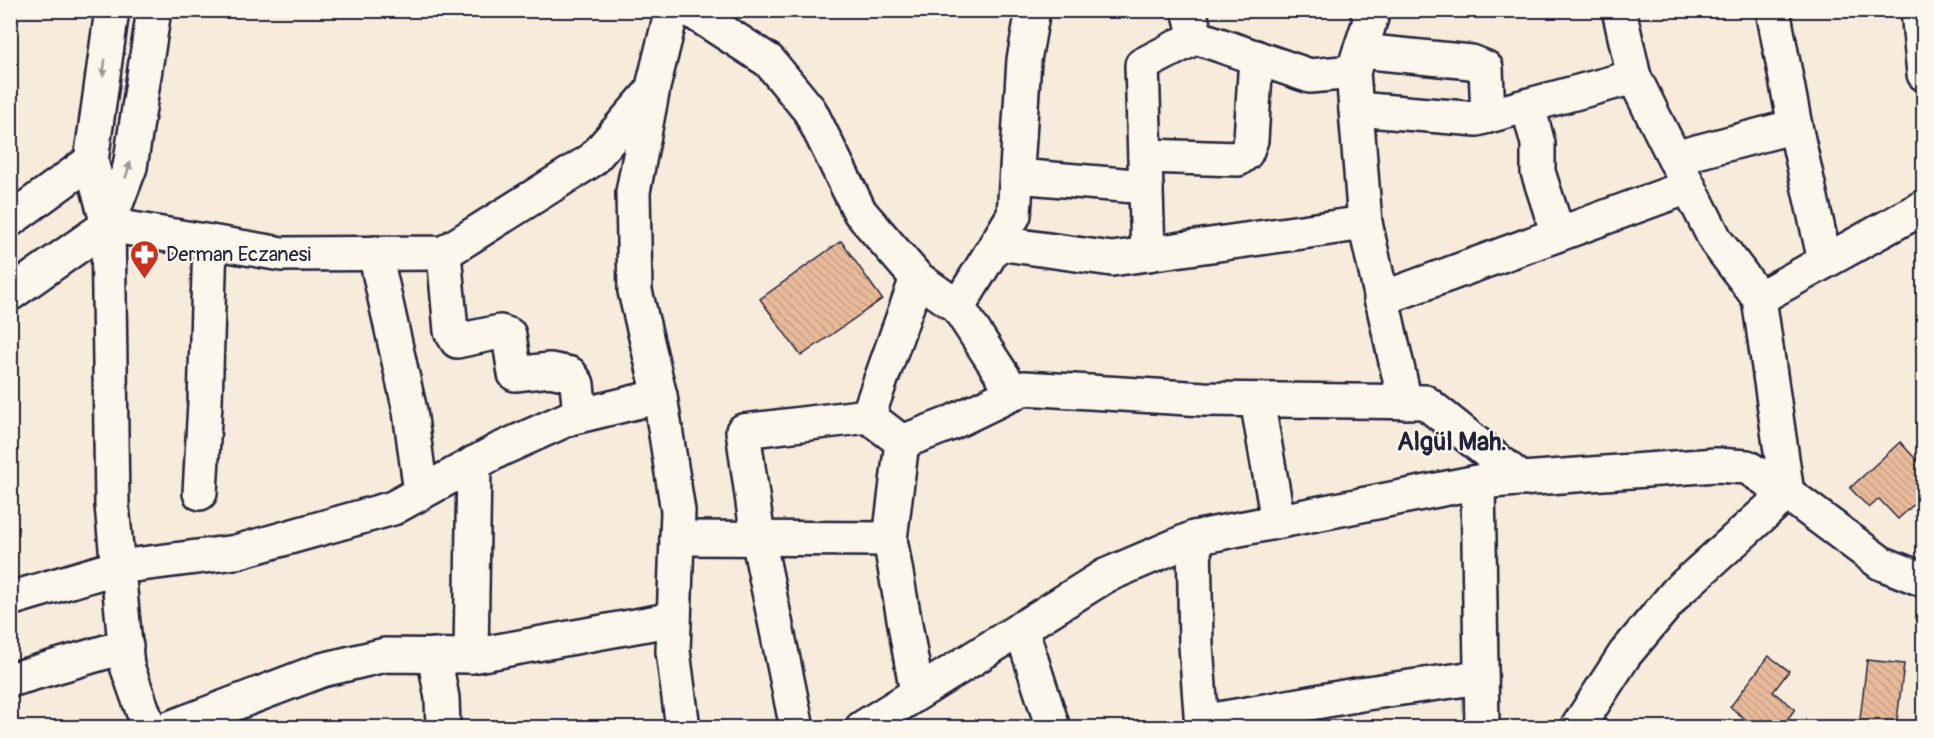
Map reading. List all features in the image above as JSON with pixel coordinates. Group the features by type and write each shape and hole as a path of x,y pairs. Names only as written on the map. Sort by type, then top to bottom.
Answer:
{"street":[{"path":"112,10 92,161 108,225 112,505 127,666 149,728"},
{"path":"10,294 108,225 130,167 154,10"},
{"path":"672,10 652,91 633,192 634,291 660,396 678,511 673,651 683,728"},
{"path":"690,10 769,61 810,111 860,212 916,278 958,308 1014,393"},
{"path":"958,308 1014,215 1024,60 1033,10"},
{"path":"1367,10 1371,18 1357,62 1356,109 1365,223 1405,402"},
{"path":"1619,10 1634,77 1716,241 1759,298 1787,493"},
{"path":"1773,10 1825,261"},
{"path":"1918,10 1923,74"},
{"path":"1148,254 1142,66 1192,24 1256,57 1310,76 1357,62 1471,62 1486,68 1488,116"},
{"path":"1017,176 1145,172 1238,159 1246,153 1251,140 1256,57"},
{"path":"1356,109 1477,119 1634,77"},
{"path":"108,225 282,254 444,253 592,160 652,91"},
{"path":"1528,106 1538,144 1538,172 1558,234"},
{"path":"1674,158 1796,126"},
{"path":"10,220 92,161"},
{"path":"1382,298 1688,187"},
{"path":"1759,298 1923,207"},
{"path":"998,243 1112,259 1365,223"},
{"path":"200,493 206,391 210,242"},
{"path":"375,253 410,411 419,478 423,491"},
{"path":"444,253 451,331 457,340 500,332 509,335 515,374 550,370 570,375 577,384 580,415"},
{"path":"868,416 916,278"},
{"path":"902,442 949,424 1024,388 1204,399 1425,402 1521,479"},
{"path":"10,599 118,567 236,552 393,508 474,464 570,418 660,396"},
{"path":"1257,400 1278,521"},
{"path":"797,728 758,538 743,431 868,416 902,442"},
{"path":"902,442 890,539 917,693"},
{"path":"471,656 474,464"},
{"path":"862,728 1105,576 1194,538 1478,482 1716,465 1747,467 1787,493 1881,563 1923,580"},
{"path":"1478,482 1482,728"},
{"path":"1577,728 1625,654 1677,592 1787,493"},
{"path":"677,538 890,539"},
{"path":"1194,538 1196,645 1202,725 1367,693 1481,677"},
{"path":"170,728 322,670 385,655 471,656 674,619"},
{"path":"1021,628 1053,728"},
{"path":"10,680 126,646"},
{"path":"434,655 442,698 443,728"}],"building":[{"path":"841,241 882,299 801,356 760,299"},
{"path":"1900,442 1924,468 1924,495 1898,519 1879,499 1869,508 1850,488"},
{"path":"1769,656 1789,671 1773,692 1795,709 1781,728 1757,728 1730,707"},
{"path":"1867,660 1904,664 1896,728 1859,728"}],"place":[{"name":"Derman Eczanesi","path":"145,280"}],"district":[{"name":"Algül Mah.","path":"1452,441"}]}
